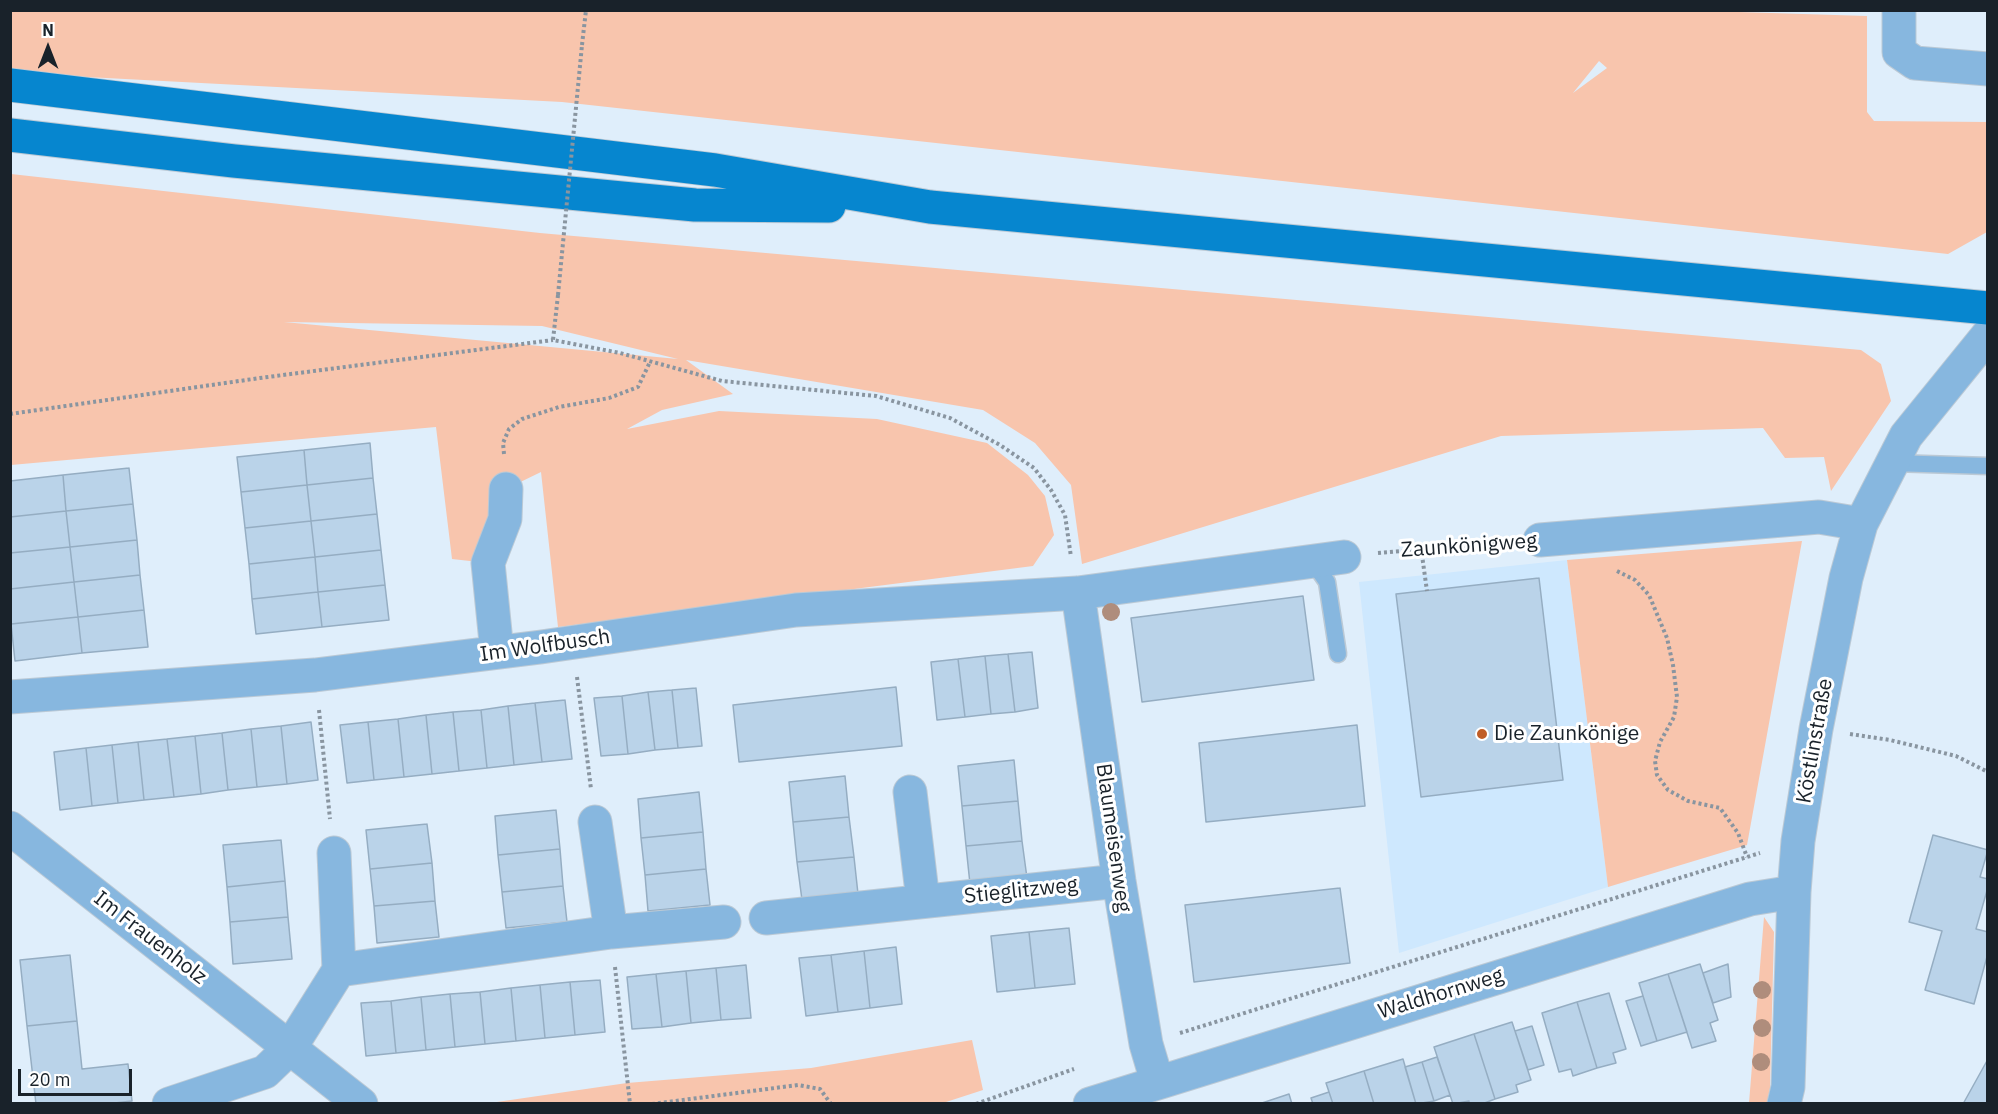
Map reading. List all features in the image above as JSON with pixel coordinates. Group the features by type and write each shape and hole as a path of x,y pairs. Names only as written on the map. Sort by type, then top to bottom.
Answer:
{"main road":[{"path":"10,85 714,170 930,207 1988,308"},
{"path":"10,135 246,163 695,205 930,207"}],"street":[{"path":"1899,10 1899,52 1915,63 1988,69"},
{"name":"Köstlinstraße","path":"1784,1104 1788,1087 1794,892 1798,841 1816,729 1846,578 1861,524 1906,436 1932,401 1988,335"},
{"path":"497,652 488,563 505,519 506,489"},
{"name":"Zaunkönigweg","path":"1540,540 1819,517 1861,524"},
{"path":"1078,593 1328,560"},
{"name":"Im Wolfbusch","path":"10,698 315,675 796,610 1078,593"},
{"name":"Blaumeisenweg","path":"1078,593 1119,881 1146,1044 1156,1081"},
{"path":"910,792 923,901"},
{"path":"595,822 611,932"},
{"name":"Im Frauenholz","path":"10,828 361,1104"},
{"path":"169,1104 265,1072 290,1048 339,970 334,853"},
{"name":"Stieglitzweg","path":"766,918 1119,881"},
{"name":"Waldhornweg","path":"1090,1104 1156,1081 1750,899 1794,892"},
{"path":"339,970 611,932 724,922"}],"lane":[{"path":"1892,463 1988,466"},
{"path":"1328,560 1327,582 1338,654"}],"path":[{"path":"553,340 586,10"},
{"path":"10,414 260,378 553,340 620,353 722,381 876,396 950,418 1000,445 1034,468 1051,490 1065,515 1078,593"},
{"path":"506,489 503,443 509,429 522,419 559,407 609,398 638,387 650,362"},
{"path":"1579,536 1589,558 1635,580 1649,595 1667,638 1677,697 1674,717 1660,742 1655,760 1657,775 1668,790 1688,801 1720,808 1738,833 1747,857"},
{"name":"Zaunkönigweg","path":"1328,560 1421,548 1540,540"},
{"path":"1421,548 1427,591"},
{"path":"572,642 595,822"},
{"path":"315,675 334,853"},
{"path":"1816,729 1890,740 1956,756 1988,772"},
{"path":"1146,1044 1798,841"},
{"path":"611,932 630,1104"},
{"path":"976,1104 1080,1067"},
{"path":"652,1104 798,1085 820,1089 831,1104"}],"shaded area":[{"path":"1675,10 1867,16 1867,112 1874,121 1987,122 1987,232 1948,254 562,102 11,73 10,11","holes":["1599,61 1607,68 1573,93"]},
{"path":"11,174 540,233 1861,350 1881,364 1891,401 1831,491 1824,457 1785,458 1763,428 1501,436 1082,564 1071,485 1035,443 983,410 686,360 733,394 662,410 627,429 719,411 877,419 987,443 1028,475 1045,496 1054,535 1033,566 558,627 541,472 506,489 488,563 452,559 436,427 11,465","holes":["284,322 542,326 678,359"]},
{"path":"1802,541 1747,845 1608,887 1567,560"},
{"name":"Die Zaunkönige","path":"1567,560 1608,887 1399,953 1359,582"},
{"path":"1764,917 1774,932 1770,1088 1767,1103 1749,1103"},
{"path":"972,1040 983,1090 943,1103 490,1103 627,1083 811,1068"}],"building":[{"path":"370,443 373,478 307,485 304,450"},
{"path":"304,450 307,485 241,492 237,457"},
{"path":"129,468 133,504 66,511 63,475"},
{"path":"63,475 66,511 10,517 10,481"},
{"path":"373,478 377,514 311,521 307,485"},
{"path":"307,485 311,521 245,528 241,492"},
{"path":"133,504 137,540 70,547 66,511"},
{"path":"66,511 70,547 10,553 10,517"},
{"path":"377,514 381,550 315,557 311,521"},
{"path":"311,521 315,557 249,564 245,528"},
{"path":"137,540 140,575 74,582 70,547"},
{"path":"70,547 74,582 10,589 10,553"},
{"path":"381,550 385,585 318,592 315,557"},
{"path":"315,557 318,592 252,599 249,564"},
{"path":"140,575 144,610 78,617 74,582"},
{"path":"1539,578 1563,780 1421,797 1396,594"},
{"path":"74,582 78,617 11,624 10,589"},
{"path":"385,585 389,620 322,627 318,592"},
{"path":"318,592 322,627 256,634 252,599"},
{"path":"1303,596 1314,680 1142,702 1131,618"},
{"path":"144,610 148,647 82,653 78,617"},
{"path":"78,617 82,653 15,661 11,624"},
{"path":"1032,652 1038,708 1015,712 1008,654"},
{"path":"1008,654 1015,712 991,714 985,656"},
{"path":"985,656 991,714 965,717 958,659"},
{"path":"958,659 965,717 937,720 931,662"},
{"path":"896,687 902,746 739,762 733,705"},
{"path":"696,688 702,746 678,748 672,690"},
{"path":"672,690 678,748 655,750 648,692"},
{"path":"648,692 655,750 628,754 622,696"},
{"path":"622,696 628,754 601,756 594,698"},
{"path":"565,700 572,759 542,762 535,703"},
{"path":"535,703 542,762 514,765 508,706"},
{"path":"508,706 514,765 487,768 481,710"},
{"path":"481,710 487,768 459,771 453,712"},
{"path":"453,712 459,771 432,774 426,715"},
{"path":"426,715 432,774 404,777 398,719"},
{"path":"398,719 404,777 374,780 368,722"},
{"path":"311,722 318,780 287,784 281,726"},
{"path":"368,722 374,780 347,783 340,725"},
{"path":"1357,725 1365,806 1206,822 1199,743"},
{"path":"281,726 287,784 257,787 251,729"},
{"path":"251,729 257,787 228,790 222,733"},
{"path":"222,733 228,790 201,794 195,736"},
{"path":"195,736 201,794 174,797 167,739"},
{"path":"167,739 174,797 144,800 138,742"},
{"path":"138,742 144,800 118,803 112,745"},
{"path":"112,745 118,803 92,806 86,748"},
{"path":"86,748 92,806 60,810 54,752"},
{"path":"1014,760 1018,801 962,806 958,766"},
{"path":"845,776 849,817 793,822 789,782"},
{"path":"699,792 703,832 641,838 638,799"},
{"path":"1018,801 1022,841 966,846 962,806"},
{"path":"556,810 560,849 498,855 495,816"},
{"path":"849,817 854,857 797,862 793,822"},
{"path":"427,824 432,863 370,869 366,830"},
{"path":"703,832 706,869 645,875 641,838"},
{"path":"1933,835 1988,850 1980,877 1988,879 1988,887 1976,929 1988,932 1988,953 1974,1004 1925,990 1942,931 1909,922"},
{"path":"281,840 285,881 227,887 223,845"},
{"path":"1022,841 1027,878 970,884 966,846"},
{"path":"560,849 563,886 502,892 498,855"},
{"path":"854,857 858,894 802,900 797,862"},
{"path":"432,863 435,901 374,906 370,869"},
{"path":"706,869 710,905 648,911 645,875"},
{"path":"285,881 288,917 230,922 227,887"},
{"path":"563,886 567,922 506,928 502,892"},
{"path":"1340,888 1350,963 1194,982 1185,905"},
{"path":"435,901 439,937 377,943 374,906"},
{"path":"288,917 292,959 233,964 230,922"},
{"path":"1069,928 1075,984 1035,988 1029,932"},
{"path":"1029,932 1035,988 997,992 991,936"},
{"path":"896,947 902,1004 870,1008 864,951"},
{"path":"864,951 870,1008 838,1012 831,955"},
{"path":"70,955 77,1021 27,1026 20,960"},
{"path":"831,955 838,1012 806,1016 799,958"},
{"path":"1700,964 1718,1020 1710,1023 1716,1041 1692,1048 1668,974"},
{"path":"1728,964 1731,997 1713,1003 1703,973"},
{"path":"746,965 751,1018 721,1020 716,968"},
{"path":"716,968 721,1020 691,1023 686,971"},
{"path":"686,971 691,1023 662,1027 656,974"},
{"path":"656,974 662,1027 632,1029 627,977"},
{"path":"1668,974 1687,1032 1657,1041 1639,983"},
{"path":"600,980 605,1032 575,1035 570,982"},
{"path":"570,982 575,1035 545,1038 540,985"},
{"path":"540,985 545,1038 516,1041 511,988"},
{"path":"511,988 516,1041 485,1044 480,992"},
{"path":"480,992 485,1044 455,1047 450,994"},
{"path":"1609,993 1626,1049 1613,1053 1616,1063 1597,1068 1577,1002"},
{"path":"450,994 455,1047 426,1050 421,997"},
{"path":"1643,996 1657,1041 1641,1046 1626,1001"},
{"path":"421,997 426,1050 396,1053 391,1001"},
{"path":"391,1001 396,1053 366,1056 361,1003"},
{"path":"1577,1002 1597,1068 1573,1076 1571,1069 1559,1072 1542,1013"},
{"path":"77,1021 82,1069 128,1064 132,1101 106,1104 36,1104 27,1026"},
{"path":"1512,1022 1531,1080 1516,1085 1518,1092 1495,1099 1474,1034"},
{"path":"1532,1026 1544,1065 1528,1070 1515,1031"},
{"path":"1474,1034 1495,1099 1482,1104 1469,1104 1469,1101 1453,1104 1434,1047"},
{"path":"1437,1057 1450,1095 1434,1101 1422,1062"},
{"path":"1403,1059 1416,1104 1374,1104 1364,1071"},
{"path":"1988,1059 1988,1104 1963,1104"},
{"path":"1422,1062 1434,1101 1416,1104 1405,1067"},
{"path":"1364,1071 1374,1104 1333,1104 1326,1083"},
{"path":"1329,1092 1333,1104 1313,1104 1311,1098"},
{"path":"1289,1094 1292,1104 1259,1104"}],"place":[{"name":"Die Zaunkönige","path":"1482,734"}]}
